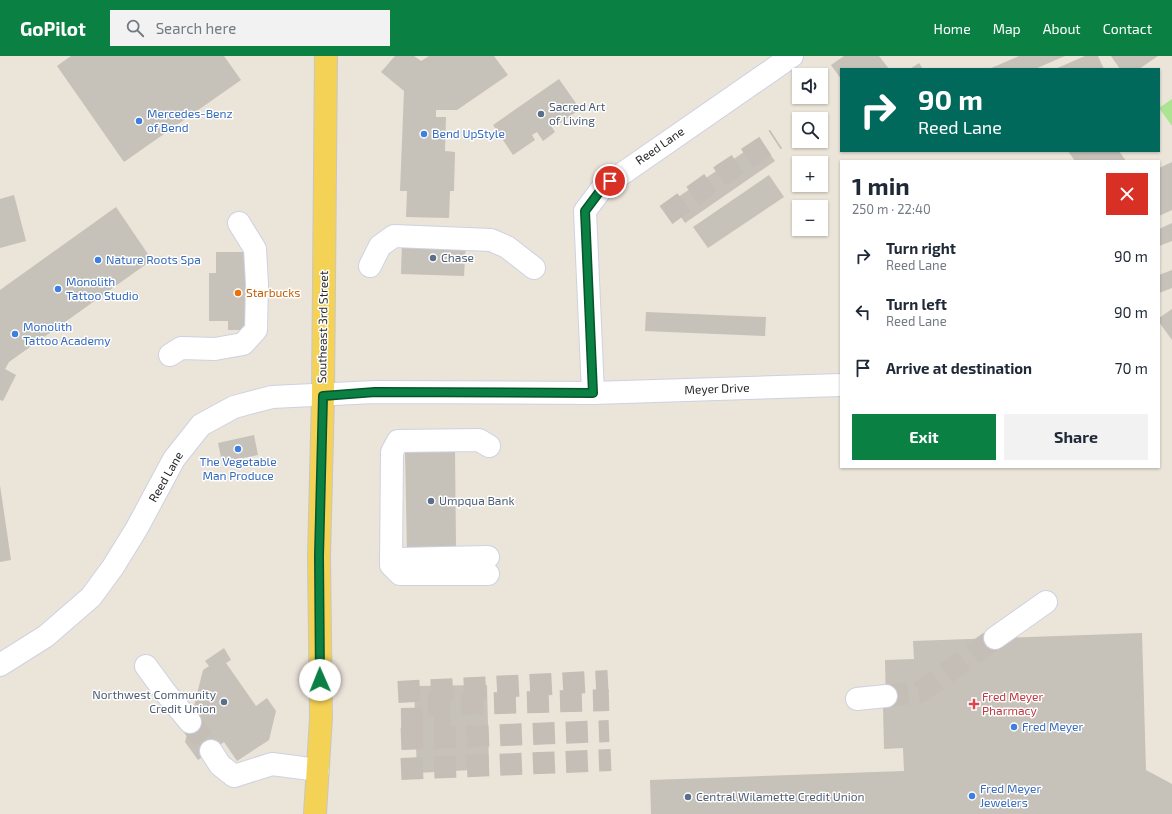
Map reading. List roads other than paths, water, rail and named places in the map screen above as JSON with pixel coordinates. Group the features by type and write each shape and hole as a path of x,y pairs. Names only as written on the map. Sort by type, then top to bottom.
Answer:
{"main road":[{"name":"Southeast 3rd Street","path":"315,814 321,718 319,556 323,396 326,56"}],"street":[{"name":"Reed Lane","path":"0,665 46,636 91,597 113,567 137,528 174,459 201,425 234,407 272,397 323,396 375,392 593,393 585,211 603,187 792,56"},
{"path":"170,355 181,348 215,349 243,344 256,330 257,284 255,249 239,223"},
{"path":"370,266 380,246 394,236 491,240 507,247 534,268"},
{"name":"Meyer Drive","path":"593,393 840,385"},
{"path":"488,566 400,574 391,565 391,555 392,452 398,442 480,440 489,446"},
{"path":"995,638 1046,602"},
{"path":"146,666 190,722"},
{"path":"857,699 886,696"},
{"path":"211,751 220,765 234,776 272,764 318,770"}],"tunnel":[{"path":"666,215 723,174 776,139"},
{"path":"886,696 920,692 995,638"},
{"path":"398,692 608,681"},
{"path":"428,705 609,700"},
{"path":"401,719 450,718"},
{"path":"190,722 211,751"},
{"path":"401,739 609,731"},
{"path":"401,769 611,760"}],"place":[{"name":"Sacred Art of Living","path":"541,114"},
{"name":"Mercedes-Benz of Bend","path":"139,121"},
{"name":"Bend UpStyle","path":"424,134"},
{"name":"Chase","path":"433,258"},
{"name":"Nature Roots Spa","path":"98,260"},
{"name":"Monolith Tattoo Studio","path":"58,289"},
{"name":"Starbucks","path":"238,293"},
{"name":"Monolith Tattoo Academy","path":"15,334"},
{"name":"The Vegetable Man Produce","path":"238,449"},
{"name":"Umpqua Bank","path":"431,501"},
{"name":"Northwest Community Credit Union","path":"224,702"},
{"name":"Fred Meyer Pharmacy","path":"974,704"},
{"name":"Fred Meyer","path":"1014,727"},
{"name":"Fred Meyer Jewelers","path":"972,796"},
{"name":"Central Wilamette Credit Union","path":"688,797"}]}
